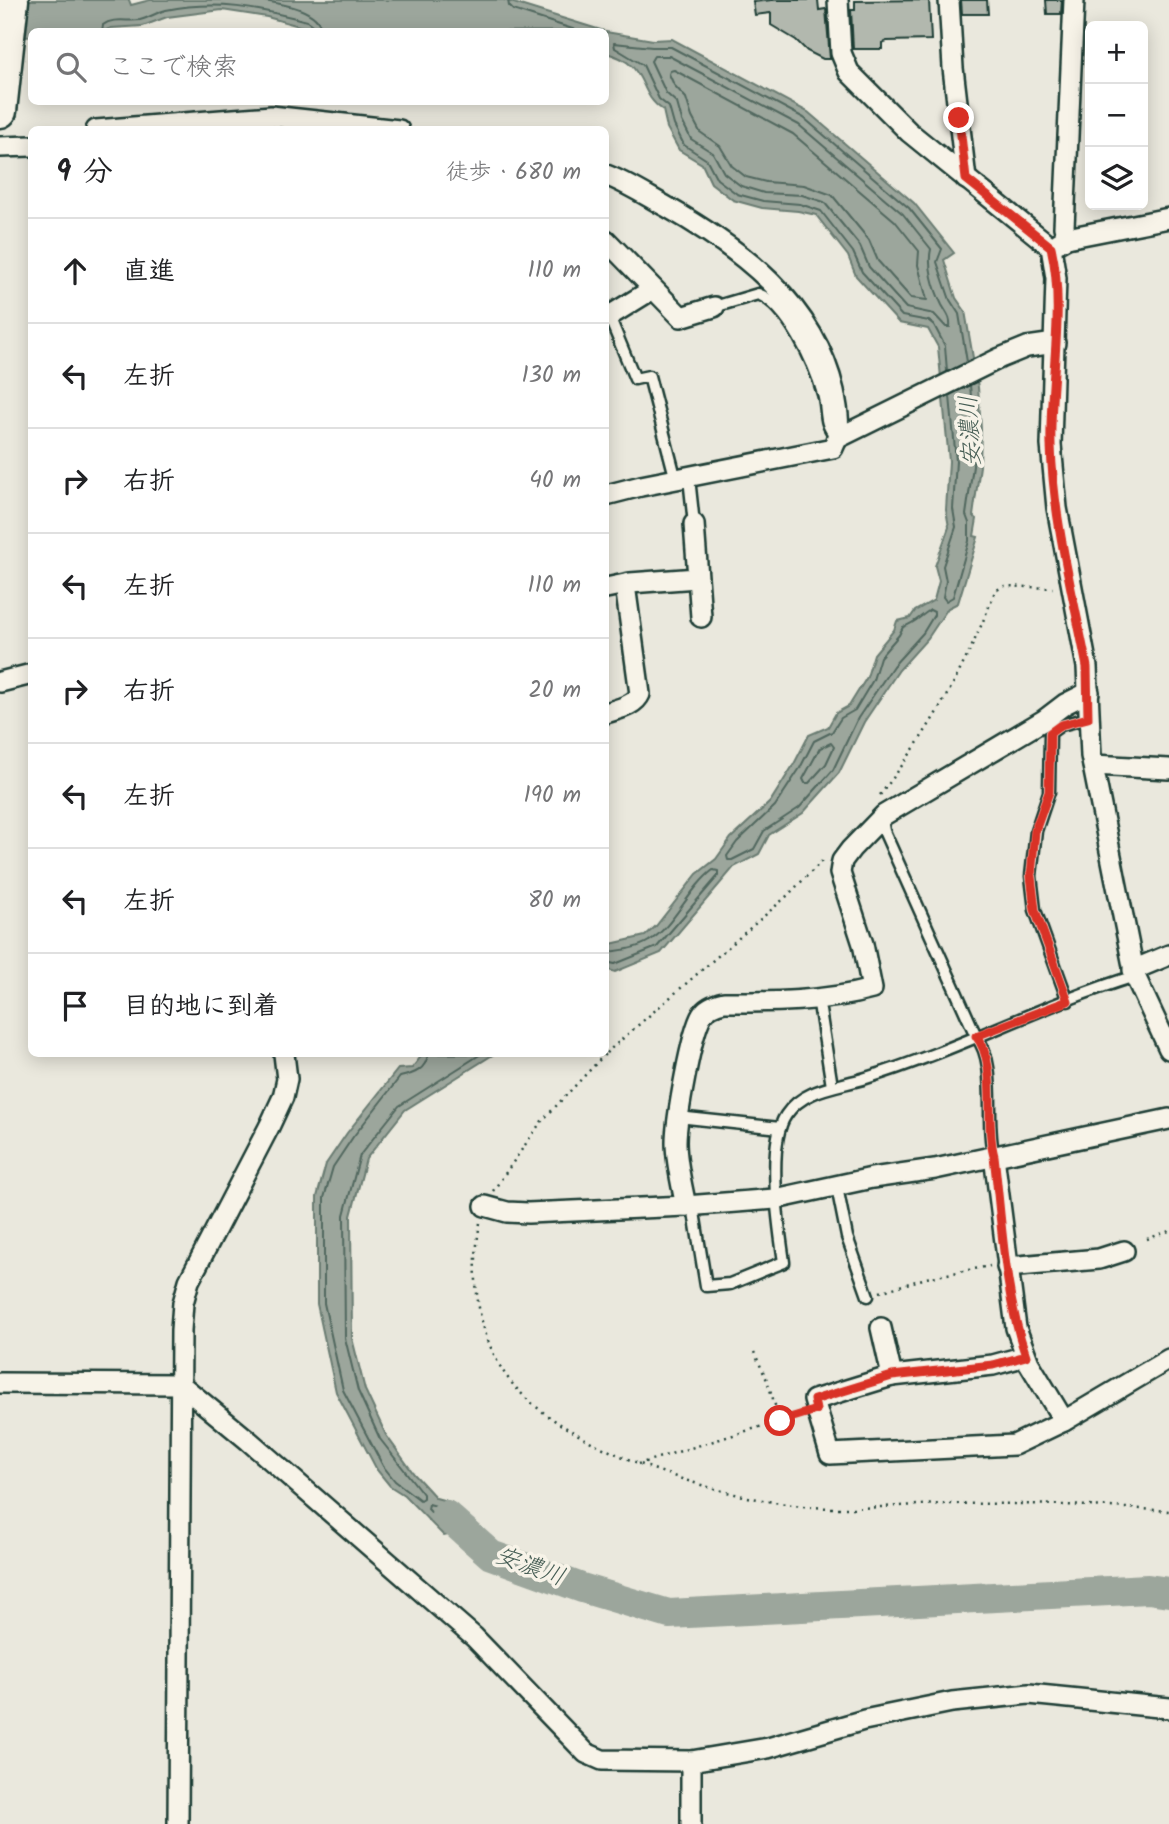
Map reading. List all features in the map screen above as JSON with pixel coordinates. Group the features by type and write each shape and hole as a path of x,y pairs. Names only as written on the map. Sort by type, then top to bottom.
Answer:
{"main road":[{"path":"0,111 12,0"}],"street":[{"path":"838,0 844,65 860,85 909,132 966,179 1059,243 1169,218"},
{"path":"949,0 953,68 966,179"},
{"path":"1074,0 1064,227 1059,243 1056,278 1051,445 1057,508 1087,667 1088,718 1093,765 1134,973 1169,1049"},
{"path":"141,126 242,117 292,118 363,126"},
{"path":"276,126 292,118"},
{"path":"0,147 28,146"},
{"path":"609,176 685,217 759,269 796,309 830,374 838,408 838,438 833,448 609,494"},
{"path":"609,243 681,317 714,307"},
{"path":"609,316 653,289"},
{"path":"838,438 1000,358 1027,347 1055,343"},
{"path":"694,524 701,617"},
{"path":"609,712 633,703 640,694 615,586 697,578"},
{"path":"0,682 28,675"},
{"path":"689,1206 676,1144 678,1117 696,1030 706,1009 724,1002 818,998 872,989 863,944 840,873 842,861 878,810 1044,720 1065,704 1089,692"},
{"path":"1093,765 1169,769"},
{"path":"1134,973 1169,955"},
{"path":"177,1824 181,1316 189,1281 283,1097 287,1079 284,1057"},
{"path":"485,1206 519,1213 689,1206 775,1199 1169,1119"},
{"path":"994,1156 1016,1328 1026,1356 1064,1421"},
{"path":"1007,1265 1100,1259 1124,1251"},
{"path":"881,1328 892,1376"},
{"path":"1026,1356 993,1365 892,1376 814,1400 830,1454 1014,1445 1064,1421 1169,1359"},
{"path":"0,1382 180,1384 474,1637 586,1753 602,1760 691,1761 768,1748 864,1720 952,1702 1029,1694 1169,1708"},
{"path":"691,1761 691,1824"}],"lane":[{"path":"714,307 758,294 779,310 798,337 814,370 824,396 829,429 838,438"},
{"path":"609,321 635,379 649,376 694,524"},
{"path":"1068,1001 1035,910 1031,859 1035,831 1049,792 1050,733 1061,725 1088,718"},
{"path":"878,810 884,831 981,1042 990,1082 991,1146 994,1156"},
{"path":"689,1206 706,1286 730,1284 784,1262 775,1199 780,1128 787,1113 800,1100 832,1086 923,1060 1134,973"},
{"path":"818,998 832,1086"},
{"path":"678,1117 780,1128"},
{"path":"838,1185 847,1237 868,1296"}],"path":[{"path":"878,810 936,717 970,653 995,591 1004,586 1071,586"},
{"path":"609,1050 786,897 831,852"},
{"path":"601,1057 558,1102 523,1145 498,1182 485,1206 477,1242 475,1290 483,1332 503,1372 531,1403 578,1434 638,1464 730,1494 793,1505 841,1509 998,1503 1169,1511"},
{"path":"1147,1239 1169,1231"},
{"path":"868,1296 926,1278 1007,1265"},
{"path":"754,1352 767,1380 780,1421"},
{"path":"638,1464 816,1410"}],"water":[{"path":"0,0 129,0 131,5 150,0 504,0 594,28 306,28 267,17 222,10 167,17 143,26 28,28 28,37 17,39"},
{"path":"609,33 653,40 672,39 808,112 914,203 954,253 944,260 956,298 965,311 978,387 981,429 980,466 973,516 977,519 974,536 978,537 958,603 948,608 928,638 899,670 864,722 839,773 803,813 769,835 759,854 734,867 661,953 615,972 609,970 609,944 645,936 656,926 697,874 716,859 731,838 770,802 809,735 828,727 836,713 849,706 867,677 874,654 894,630 897,621 910,618 915,611 934,600 939,581 935,566 949,527 946,510 949,461 938,347 928,329 899,323 856,276 848,256 816,215 762,208 733,200 711,183 702,164 679,150 667,128 663,110 649,95 636,71 620,58 609,54"},
{"path":"421,1057 489,1057 405,1110 366,1159 351,1216 352,1338 365,1390 386,1435 414,1474 436,1498 451,1502 483,1553 457,1533 444,1536 404,1495 390,1486 377,1470 336,1392 317,1304 317,1197 326,1164 398,1069 412,1068"}],"building":[{"path":"818,0 819,10 826,9 830,59 823,59 807,51 796,40 771,25 771,13 755,15 753,2"},
{"path":"929,0 931,40 887,41 882,43 882,49 853,49 851,10 855,10 855,1"},
{"path":"961,0 987,0 988,14 962,14"},
{"path":"1046,0 1062,0 1061,14 1047,14"}],"waterway":[{"name":"安濃川","path":"446,1515 491,1555 582,1588 669,1614 1148,1589 1169,1592"}],"route":[{"path":"780,1421 816,1410 814,1400 892,1376 993,1365 1026,1356 1016,1328 991,1146 990,1082 981,1042 976,1036 1068,1001 1035,910 1031,859 1035,831 1049,792 1050,733 1061,725 1088,718 1089,692 1087,667 1057,508 1051,445 1056,278 1051,247 966,179 959,118"}]}
